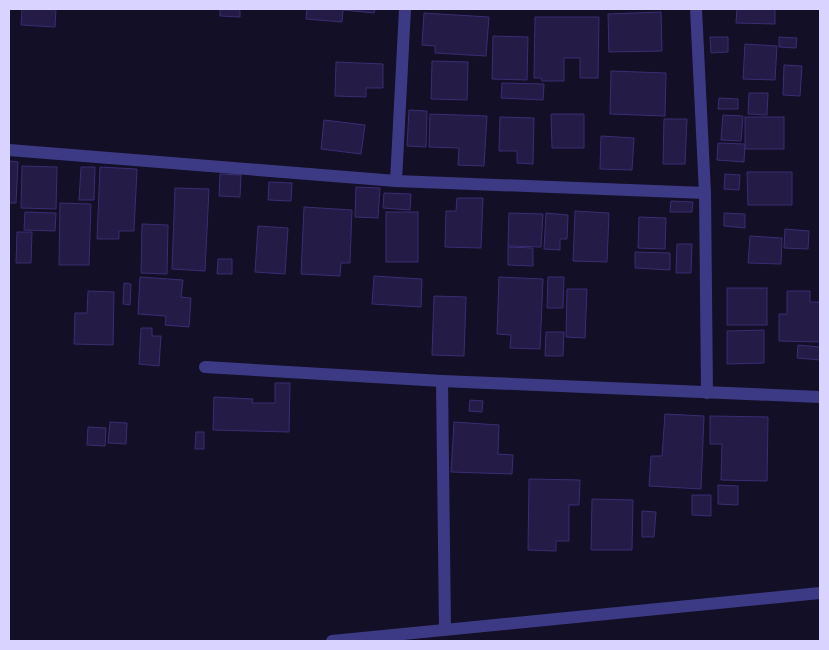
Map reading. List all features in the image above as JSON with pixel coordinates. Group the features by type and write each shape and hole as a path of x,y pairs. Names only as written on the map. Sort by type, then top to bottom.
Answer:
{"street":[{"path":"396,181 405,9"},
{"path":"696,9 705,193 707,393"},
{"path":"9,150 396,181 705,193"},
{"path":"205,367 442,381 820,397"},
{"path":"442,381 445,629"},
{"path":"332,641 376,639 445,629 820,593"}],"building":[{"path":"22,9 56,9 55,27 21,25"},
{"path":"220,9 240,9 240,17 220,16"},
{"path":"307,9 375,9 374,13 343,10 342,22 306,19"},
{"path":"737,9 775,9 775,24 736,23"},
{"path":"661,12 662,51 609,52 608,14"},
{"path":"424,13 489,17 486,56 435,53 435,46 422,45"},
{"path":"535,17 599,17 598,78 580,78 580,58 564,58 564,81 542,81 541,78 534,78"},
{"path":"493,36 528,37 527,80 492,79"},
{"path":"710,37 728,37 728,52 711,53"},
{"path":"779,37 797,38 796,48 779,47"},
{"path":"745,44 777,46 775,80 743,79"},
{"path":"432,61 468,62 467,100 431,99"},
{"path":"336,62 383,64 383,88 366,88 366,97 335,96"},
{"path":"784,65 802,66 800,96 783,95"},
{"path":"611,71 666,73 665,116 610,114"},
{"path":"502,83 544,84 543,100 501,98"},
{"path":"749,93 768,93 767,115 748,114"},
{"path":"719,98 738,99 738,109 718,109"},
{"path":"409,110 427,111 426,147 407,146"},
{"path":"430,114 487,116 484,166 458,165 459,148 429,147"},
{"path":"551,114 584,114 584,148 552,148"},
{"path":"723,115 743,116 741,141 721,140"},
{"path":"500,117 534,118 533,164 517,163 517,151 499,151"},
{"path":"745,117 784,117 784,149 745,149"},
{"path":"664,119 687,119 685,164 663,164"},
{"path":"324,120 365,125 361,154 321,149"},
{"path":"601,136 634,138 632,170 600,169"},
{"path":"718,143 745,144 744,162 717,160"},
{"path":"9,161 18,162 16,203 9,203"},
{"path":"22,166 57,167 56,209 21,208"},
{"path":"81,167 95,167 94,200 79,200"},
{"path":"100,167 137,169 134,231 119,231 119,239 97,239"},
{"path":"747,172 792,172 792,205 748,205"},
{"path":"220,174 241,175 240,197 219,196"},
{"path":"725,174 740,175 739,190 724,189"},
{"path":"269,182 292,183 291,201 268,200"},
{"path":"356,187 380,188 378,218 355,217"},
{"path":"175,188 209,189 205,271 172,269"},
{"path":"384,193 411,194 410,210 383,208"},
{"path":"457,198 483,198 481,248 445,247 446,211 456,211"},
{"path":"671,201 693,202 692,212 670,212"},
{"path":"60,203 91,204 89,265 59,265"},
{"path":"304,207 352,210 350,263 341,263 340,276 301,274"},
{"path":"575,211 609,213 607,262 573,261"},
{"path":"25,212 56,213 55,231 24,230"},
{"path":"386,212 418,212 418,262 386,262"},
{"path":"509,213 543,214 541,247 508,246"},
{"path":"546,213 568,215 567,239 560,239 560,250 544,249"},
{"path":"724,213 745,214 745,228 724,226"},
{"path":"639,217 666,218 665,249 638,248"},
{"path":"142,224 168,225 167,274 141,273"},
{"path":"258,226 288,228 285,274 255,272"},
{"path":"785,229 809,231 808,249 784,248"},
{"path":"17,232 32,232 31,263 16,263"},
{"path":"750,236 782,238 781,264 748,263"},
{"path":"677,244 692,244 691,273 676,273"},
{"path":"508,247 533,248 533,266 508,265"},
{"path":"635,252 670,253 670,270 635,268"},
{"path":"218,259 232,259 232,274 217,274"},
{"path":"374,276 422,279 421,307 372,304"},
{"path":"140,277 183,280 181,297 191,298 189,327 165,325 166,316 138,314"},
{"path":"499,277 543,279 540,349 510,348 511,335 497,334"},
{"path":"548,277 564,277 563,308 547,308"},
{"path":"124,283 131,284 130,305 123,304"},
{"path":"727,288 767,288 767,325 727,325"},
{"path":"567,289 587,289 585,338 566,337"},
{"path":"88,291 114,292 113,345 74,344 75,313 87,313"},
{"path":"787,291 810,291 810,302 820,302 820,342 779,341 779,314 787,314"},
{"path":"434,296 466,297 464,356 432,355"},
{"path":"141,328 152,328 152,336 161,336 159,366 139,364"},
{"path":"764,330 764,363 727,364 727,331"},
{"path":"546,332 564,332 563,356 545,356"},
{"path":"798,345 820,347 820,360 797,358"},
{"path":"275,383 290,383 289,432 213,430 214,397 253,399 252,403 275,403"},
{"path":"470,400 483,401 482,412 469,411"},
{"path":"665,414 704,416 701,489 649,486 651,456 662,456"},
{"path":"710,416 768,417 767,481 721,480 722,444 710,444"},
{"path":"110,422 127,423 126,444 108,443"},
{"path":"454,422 499,425 498,454 513,455 512,474 451,472"},
{"path":"88,427 106,428 105,446 87,445"},
{"path":"196,432 204,432 204,449 195,449"},
{"path":"529,479 580,480 579,505 569,505 569,541 556,541 556,551 528,550"},
{"path":"718,485 738,486 738,505 718,504"},
{"path":"692,495 711,495 711,516 692,515"},
{"path":"592,499 633,500 632,550 591,550"},
{"path":"642,511 656,512 654,537 642,537"}]}
